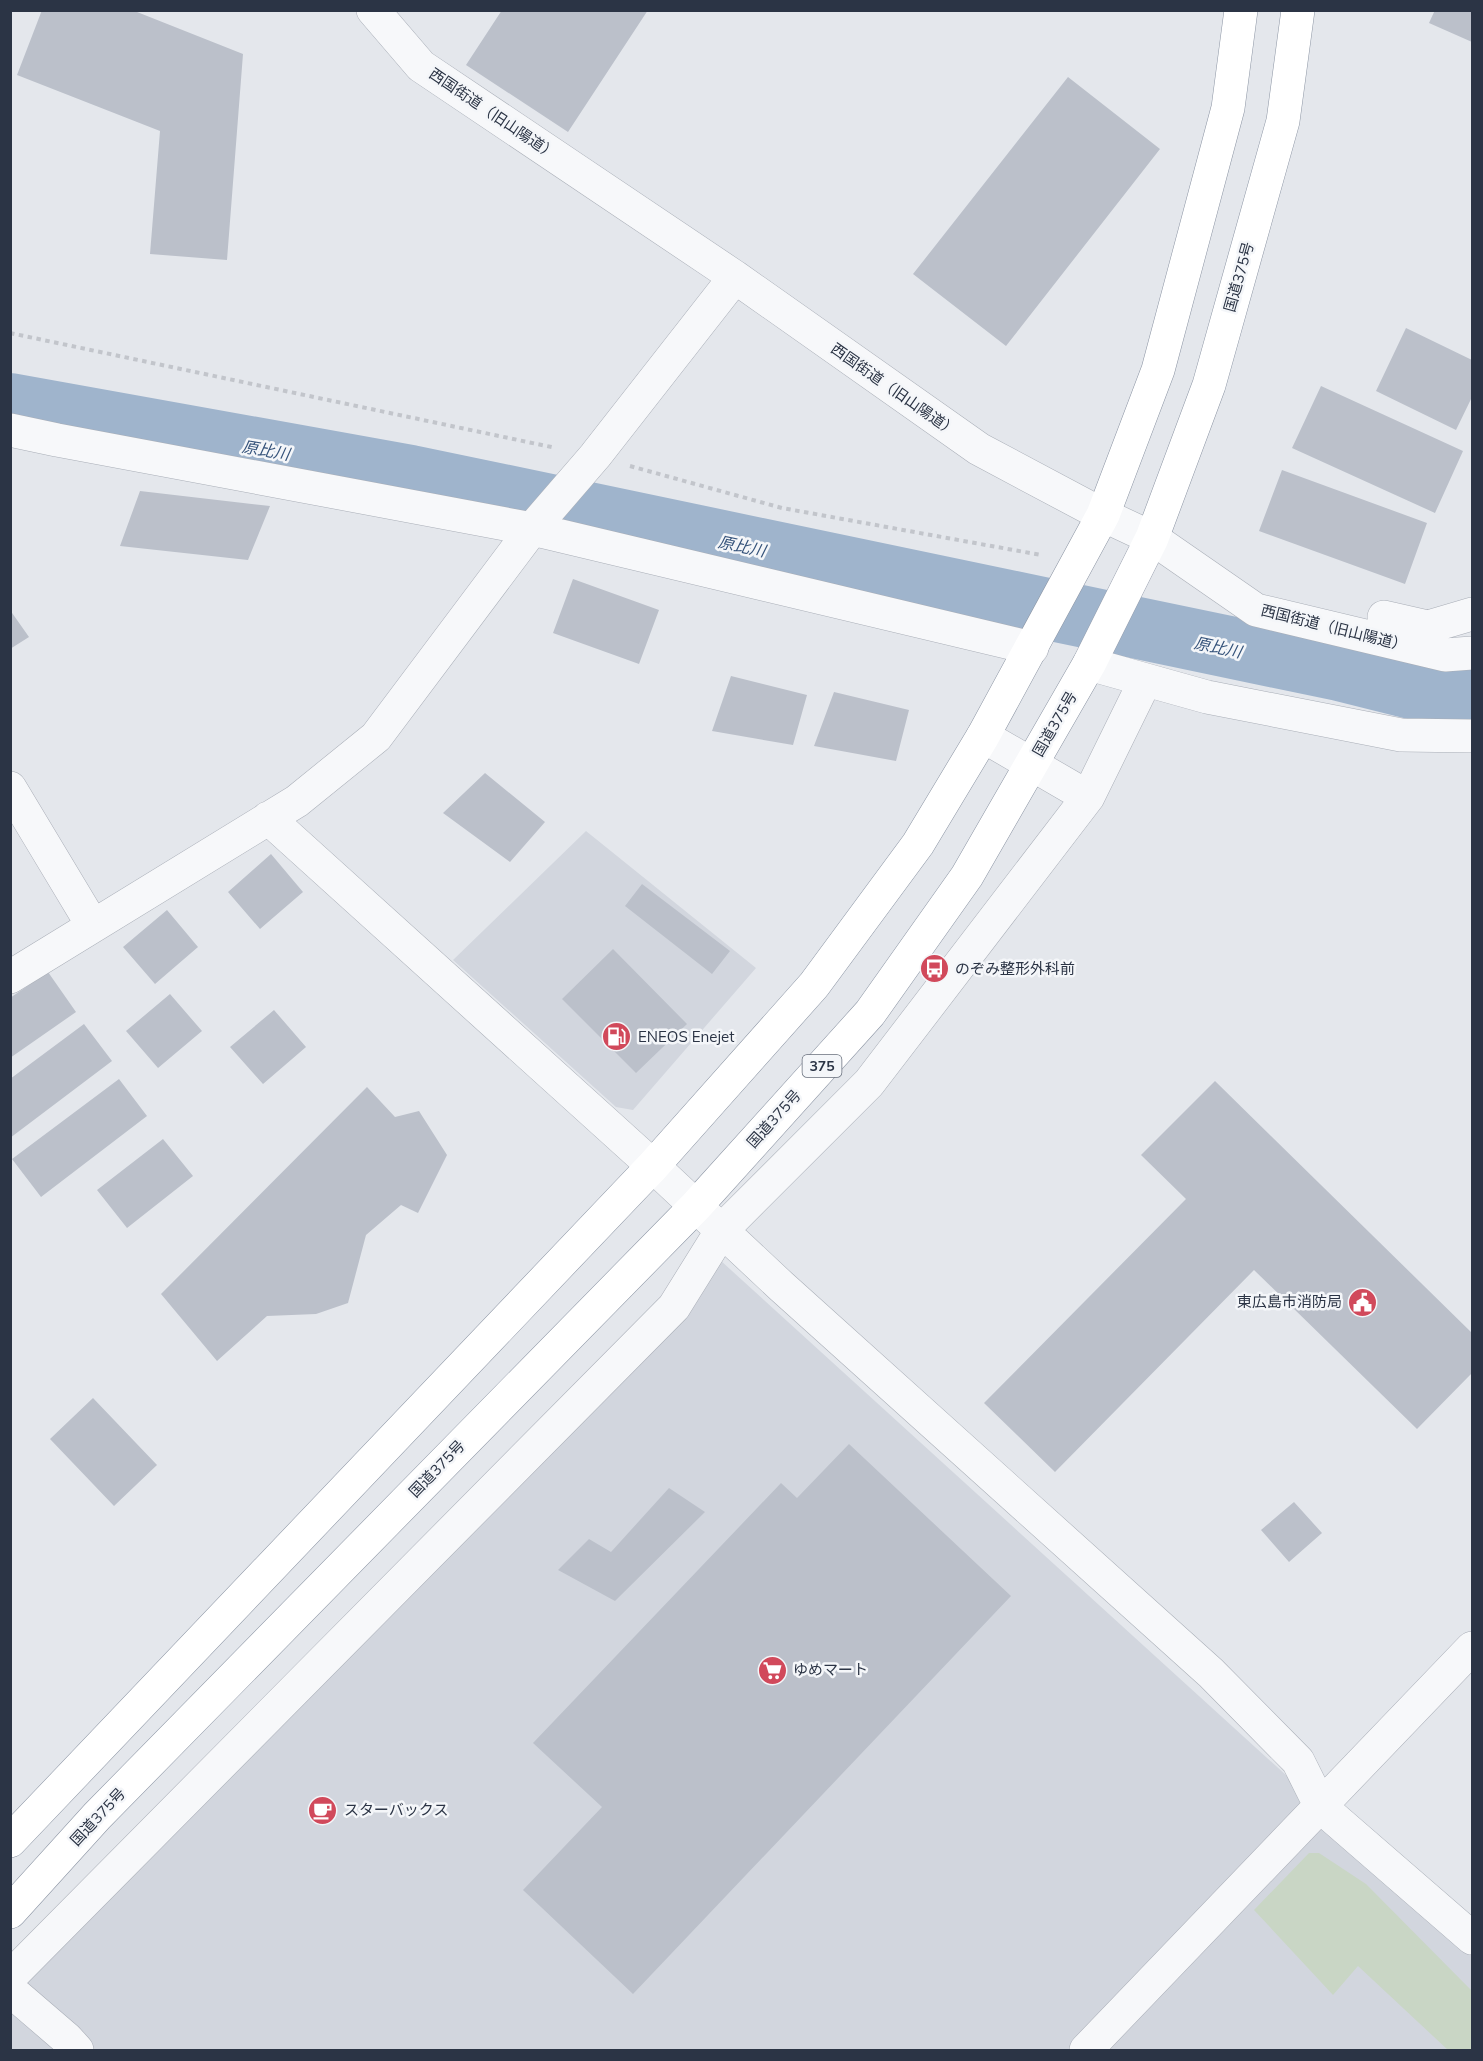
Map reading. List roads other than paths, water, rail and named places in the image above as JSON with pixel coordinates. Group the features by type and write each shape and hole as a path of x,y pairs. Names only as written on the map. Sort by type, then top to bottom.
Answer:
{"highway":[{"path":"10,1841 653,1166 814,985 918,844 983,736 1103,515 1158,370 1228,108 1241,10"},
{"name":"国道375号","path":"10,1912 105,1808 696,1206 870,1013 967,876 1089,664 1152,538 1209,385 1283,121 1298,10"}],"street":[{"name":"西国街道（旧山陽道）","path":"373,10 421,66 735,278 979,449 1103,515 1152,538 1256,610 1445,655 1473,653"},
{"path":"10,976 297,801 376,736 537,524 588,464 735,278"},
{"path":"10,430 537,524 1032,648"},
{"path":"1302,621 1322,603 1428,627 1473,614"},
{"path":"1089,664 1207,698 1401,735 1473,736"},
{"path":"10,1977 674,1307 722,1230 869,1083 1088,797 1145,681"},
{"path":"983,736 1088,797"},
{"path":"10,788 93,926"},
{"path":"268,818 653,1166 781,1286 1212,1673 1299,1761 1321,1807 1473,1938"},
{"path":"1086,2050 1473,1648"},
{"path":"10,1990 77,2050"}],"waterway":[{"name":"原比川","path":"10,404 411,476 1339,670 1423,691 1472,688"}],"place":[{"name":"のぞみ整形外科前","path":"934,969"},
{"name":"ENEOS Enejet","path":"617,1037"},
{"name":"東広島市消防局","path":"1363,1302"},
{"name":"ゆめマート","path":"772,1670"},
{"name":"スターバックス","path":"323,1810"}]}
